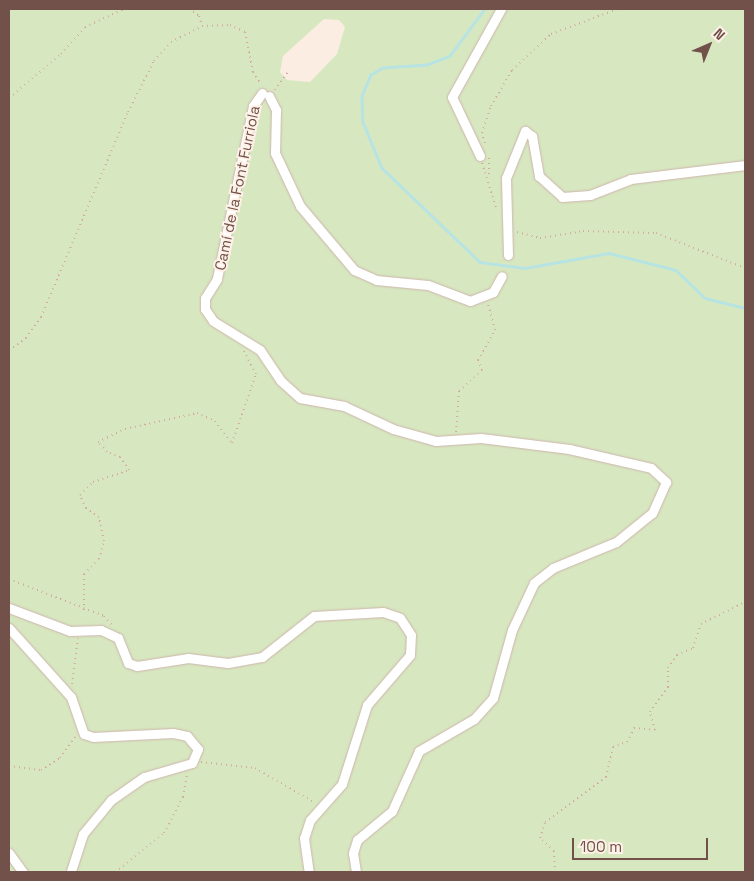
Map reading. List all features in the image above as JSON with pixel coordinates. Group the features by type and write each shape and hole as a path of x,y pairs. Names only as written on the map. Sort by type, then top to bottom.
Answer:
{"street":[{"path":"480,156 452,98 501,9"},
{"name":"Camí de la Font Furriola","path":"356,872 357,840 392,811 419,750 474,719 493,698 512,630 534,583 553,568 616,542 652,513 666,487 665,477 658,471 569,449 481,438 436,440 393,429 344,406 300,398 281,381 260,350 213,321 204,303 217,279 253,106 266,94 276,110 274,142 279,164 306,215 354,270 376,280 428,284 465,300 483,298"},
{"path":"508,255 510,228 506,178 525,131 532,136 539,176 562,197 590,195 631,179 745,165"},
{"path":"483,298 496,290 502,276"},
{"path":"9,608 76,631 93,628 118,638 131,665 188,658 239,663 262,657 282,646 314,616 383,612 400,618 411,635 410,654 367,704 342,784 319,805 304,838 309,872"},
{"path":"9,628 71,697 84,734 93,738 155,732 187,736 198,748 189,765 144,777 111,800 83,834 70,872"},
{"path":"9,853 23,872"}],"path":[{"path":"9,98 61,54 85,27 124,9"},
{"path":"189,9 199,16 202,26"},
{"path":"489,180 482,133 500,85 551,34 618,9"},
{"path":"9,350 26,338 42,317 154,61 171,42 202,26 230,25 246,32 266,94 288,72"},
{"path":"480,156 499,215"},
{"path":"510,228 526,237 540,238 583,231 656,233 745,268"},
{"path":"455,440 459,391 482,370 478,360 495,330 493,308 483,298"},
{"path":"84,610 84,574 99,559 104,542 99,517 86,508 80,496 93,482 129,470 120,456 107,452 98,442 125,429 197,413 214,421 232,443 256,374 239,337"},
{"path":"9,578 84,610 104,616 118,638"},
{"path":"555,872 554,851 540,838 545,822 606,777 613,747 626,742 634,728 655,730 650,712 668,687 668,668 676,655 692,648 701,624 745,602"},
{"path":"71,697 79,645 76,631"},
{"path":"9,766 41,770 70,747 81,724"},
{"path":"115,872 164,834 184,797 189,765 213,760 255,768 319,805"}],"green space":[{"path":"9,9 745,9 745,872 9,872","holes":["324,19 339,20 345,27 337,54 310,82 287,80 280,72 283,56"]}],"waterway":[{"path":"485,9 450,56 428,65 383,68 371,75 362,96 363,122 382,168 480,262 525,268 609,253 676,270 705,298 745,308"}]}
